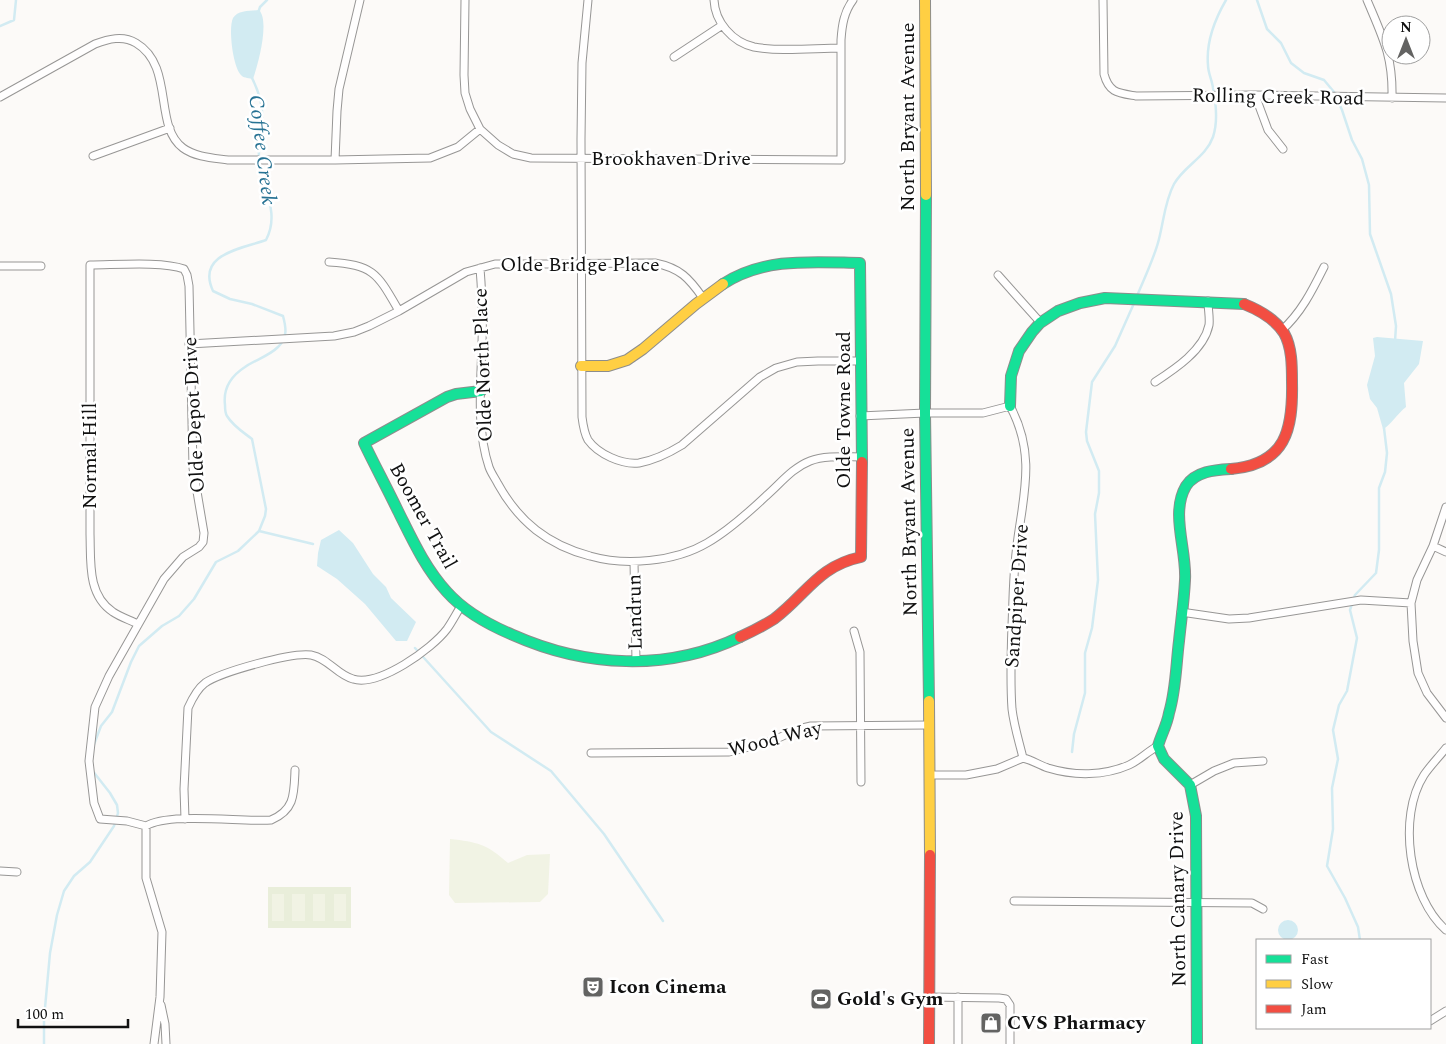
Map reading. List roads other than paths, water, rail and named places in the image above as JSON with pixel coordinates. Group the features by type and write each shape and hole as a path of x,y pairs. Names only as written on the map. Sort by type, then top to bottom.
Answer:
{"street":[{"path":"335,160 337,110 340,89 360,0"},
{"name":"Brookhaven Drive","path":"465,0 465,93 470,109 480,129 498,145 513,154 531,158 841,160 842,23 847,8 853,0"},
{"path":"588,0 582,63 580,263 582,418 588,440 608,457 622,462 637,463 669,453 682,445 760,377 776,368 797,362 818,360 861,361"},
{"path":"714,0 717,17 721,26 740,41 753,47 841,48"},
{"name":"North Bryant Avenue","path":"926,0 925,413 930,775 929,1044"},
{"name":"Rolling Creek Road","path":"1103,0 1104,74 1106,83 1112,90 1136,96 1255,95 1446,98"},
{"path":"1367,0 1385,40 1392,76 1392,98"},
{"path":"674,57 721,26"},
{"path":"0,97 95,44 108,39 119,38 131,40 142,46 152,58 160,80 170,128 176,140 183,148 213,158 228,160 335,160 430,158 458,147 480,129"},
{"path":"1255,95 1268,130 1283,150"},
{"path":"93,156 170,128"},
{"path":"329,262 352,264 366,268 374,274 399,311"},
{"name":"Olde Bridge Place","path":"189,344 334,336 354,332 399,311 466,272 495,264 641,262 670,266 692,282 703,298"},
{"name":"Olde Towne Road","path":"703,298 714,288 742,273 772,264 860,263 861,557"},
{"name":"Olde Depot Drive","path":"90,265 166,265 184,269 188,275 193,468 204,533 203,542 199,547 183,557 164,579 109,676 95,706 89,761 94,803 100,819 127,821 146,826"},
{"name":"Normal Hill","path":"90,265 90,534 92,575 94,589 101,600 112,611 138,624"},
{"path":"0,266 41,266"},
{"path":"1281,331 1294,319 1307,300 1324,267"},
{"name":"Olde North Place","path":"480,268 482,430 490,468 515,511 543,536 557,545 599,559 634,562 687,552 706,544 721,534 765,497 793,470 810,461 836,457 862,457"},
{"path":"998,275 1040,322"},
{"path":"581,366 608,366 623,362 644,348 703,298"},
{"path":"860,416 983,413 1010,406 1014,361 1031,331 1052,314 1068,307 1105,298 1242,303 1258,309 1270,317 1288,344 1292,364 1290,421 1286,436 1271,454 1249,466 1221,468 1196,475 1182,493 1180,519 1186,566 1182,612 1171,706 1158,746 1130,764 1100,773 1065,772 1047,768 1023,758 997,770 966,775 930,775"},
{"path":"1155,382 1172,371 1198,347 1204,338 1209,324 1208,301"},
{"name":"Boomer Trail","path":"481,391 447,397 364,443 429,570 446,592 461,606 515,637 544,649 593,661 659,661 681,658 740,638 764,626 830,568 849,558 861,557"},
{"name":"Sandpiper Drive","path":"1010,406 1021,433 1027,472 1015,562 1011,685 1015,727 1023,758"},
{"path":"1446,507 1433,546 1417,580 1411,603 1413,641 1418,672 1427,693 1446,718"},
{"path":"1433,546 1446,552"},
{"name":"Landrun","path":"634,562 636,661"},
{"path":"1182,612 1229,619 1249,618 1361,600 1411,603"},
{"path":"185,819 188,708 203,684 214,678 259,664 311,655 329,663 348,678 367,680 403,666 417,657 447,629 461,606"},
{"path":"854,631 860,652 861,782"},
{"name":"Wood Way","path":"591,753 729,752 772,740 798,729 811,726 929,725"},
{"name":"North Canary Drive","path":"1158,746 1164,759 1190,785 1196,816 1197,1044"},
{"path":"1446,748 1423,776 1415,798 1409,838 1412,866 1418,885 1427,906 1446,930"},
{"path":"1190,785 1214,771 1234,764 1263,761"},
{"path":"154,1044 160,997 162,932 146,878 146,826 154,821 185,819 255,821 271,820 279,817 287,810 292,799 295,770"},
{"path":"0,871 17,872"},
{"path":"1014,901 1252,903 1263,909"},
{"path":"160,997 165,1024 166,1044"},
{"path":"928,997 1006,999 1010,1005 1010,1044"},
{"path":"958,997 958,1044"},
{"path":"1431,1020 1446,1011"}],"water":[{"path":"259,10 262,16 263,33 260,54 253,79 242,76 239,72 232,48 231,30 235,15 244,11"},
{"path":"1373,338 1423,341 1419,364 1404,383 1406,407 1383,429 1377,408 1370,399 1367,385 1375,356"},
{"path":"339,530 353,543 373,574 386,587 391,598 416,622 407,641 396,641 365,604 337,579 317,566 321,540"},
{"path":"1284,921 1292,921 1297,926 1297,934 1292,939 1284,939 1279,934 1279,926"}],"waterway":[{"path":"0,26 14,20 16,0"},
{"name":"Coffee Creek","path":"258,13 260,7 267,0"},
{"path":"1137,296 1157,246 1171,190 1183,172 1210,144 1213,137 1216,125 1216,112 1208,68 1208,48 1215,23 1226,0"},
{"path":"1257,0 1267,29 1281,43 1291,63 1304,73 1324,80 1334,92 1352,140 1362,159 1369,185 1370,234 1391,294 1396,326 1395,341"},
{"name":"Coffee Creek","path":"93,747 101,726 112,712 139,646 162,626 179,616 194,599 216,562 238,551 259,531 265,516 266,509 252,439 229,420 225,412 225,394 229,383 236,374 281,344 285,332 284,320 283,316 252,304 230,299 213,291 209,279 211,269 216,261 234,250 266,240 270,230 271,209 259,158 262,109 252,78"},
{"path":"1072,752 1074,734 1085,693 1085,653 1092,628 1098,580 1095,514 1099,493 1099,471 1087,441 1086,432 1092,382 1115,346 1135,301"},
{"path":"1360,939 1358,927 1345,898 1327,866 1333,829 1332,788 1338,759 1333,730 1339,705 1347,691 1357,638 1350,610 1355,595 1376,573 1379,550 1379,488 1385,472 1387,453 1384,428"},
{"path":"259,531 313,544"},
{"path":"415,648 491,732 551,771 604,834 663,921"},
{"name":"Coffee Creek","path":"44,1044 44,1019 50,953 57,915 64,891 74,876 90,862 114,826 118,813 117,805 110,793 92,770"}],"place":[{"name":"Icon Cinema","path":"593,987"},
{"name":"Gold's Gym","path":"821,999"},
{"name":"CVS Pharmacy","path":"991,1023"}]}
